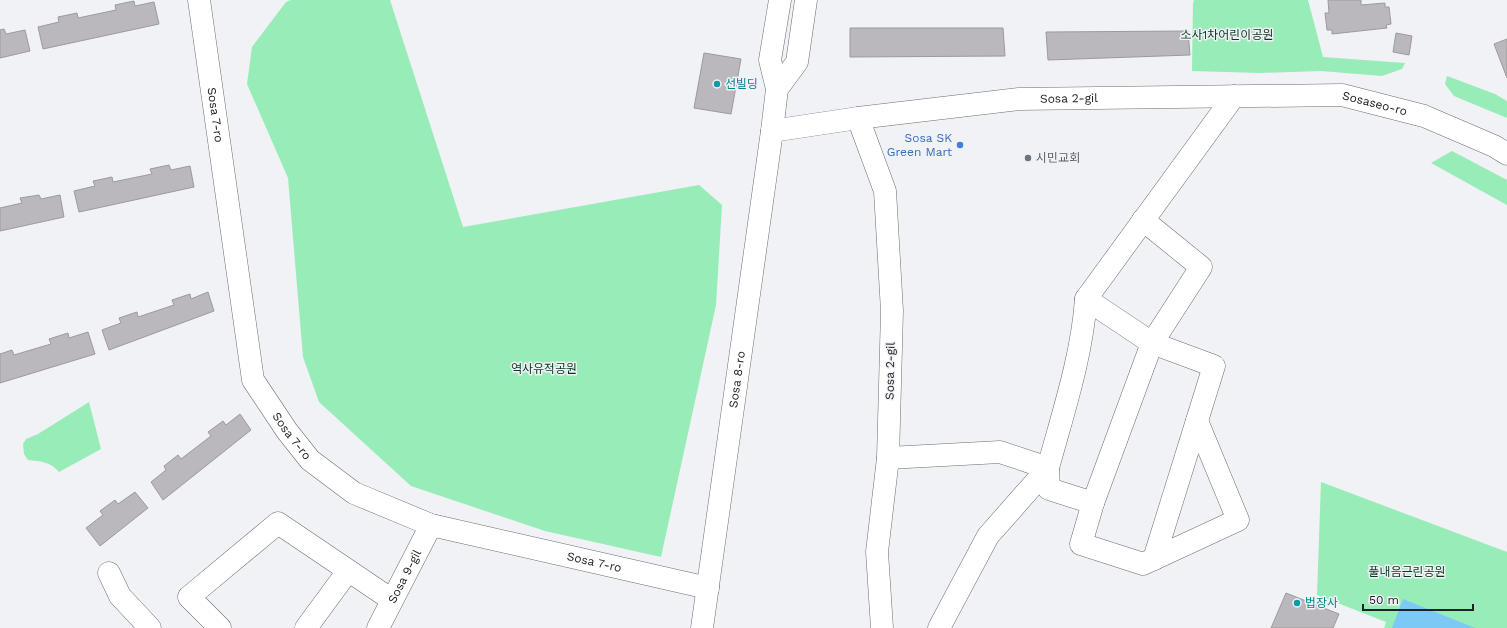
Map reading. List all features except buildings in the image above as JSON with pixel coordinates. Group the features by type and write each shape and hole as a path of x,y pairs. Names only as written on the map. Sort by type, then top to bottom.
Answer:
{"street":[{"name":"Sosa 7-ro","path":"199,0 253,380 287,431 310,460 354,493 431,526 708,588"},
{"path":"776,89 770,60 780,0"},
{"path":"776,89 797,62 806,0"},
{"name":"Sosa 8-ro","path":"702,628 772,131 776,89"},
{"name":"Sosaseo-ro","path":"1234,96 1342,95 1424,116 1494,146 1507,154"},
{"path":"1093,503 1049,489 1048,468 1072,380 1084,320 1086,299 1234,96"},
{"name":"Sosa 2-gil","path":"772,131 858,118 1018,99 1234,96"},
{"name":"Sosa 2-gil","path":"858,118 885,191 892,311 888,458 877,552 882,628"},
{"path":"1143,220 1201,267 1152,343 1093,503 1081,544 1143,564 1238,520 1197,421"},
{"path":"1086,299 1152,343 1214,366 1154,559"},
{"path":"888,458 1000,452 1048,468"},
{"path":"939,628 988,536 1048,468"},
{"path":"220,628 189,597 278,523 392,600"},
{"name":"Sosa 9-gil","path":"378,628 431,526"},
{"path":"306,628 348,571"},
{"path":"108,574 120,596 150,628"}],"green space":[{"name":"역사유적공원","path":"291,0 390,0 463,227 699,185 722,205 716,305 661,557 545,531 411,486 319,402 303,357 288,178 247,84 252,47 286,2"},
{"name":"소사1차어린이공원","path":"1194,0 1308,0 1323,57 1405,63 1402,69 1382,76 1321,71 1260,73 1192,71"},
{"path":"1447,76 1495,94 1507,101 1507,118 1454,96 1445,84"},
{"path":"1452,151 1507,180 1507,205 1431,163"},
{"path":"89,402 101,449 59,472 49,464 28,460 24,454 23,444 26,439 38,434"},
{"name":"풀내음근린공원","path":"1321,482 1507,552 1507,628 1384,628 1386,622 1317,595"}],"water":[{"path":"1403,599 1475,628 1392,628"}],"place":[{"name":"선빌딩","path":"717,84"},
{"name":"Sosa SK Green Mart","path":"960,145"},
{"name":"시민교회","path":"1028,158"},
{"name":"법장사","path":"1297,603"}]}
